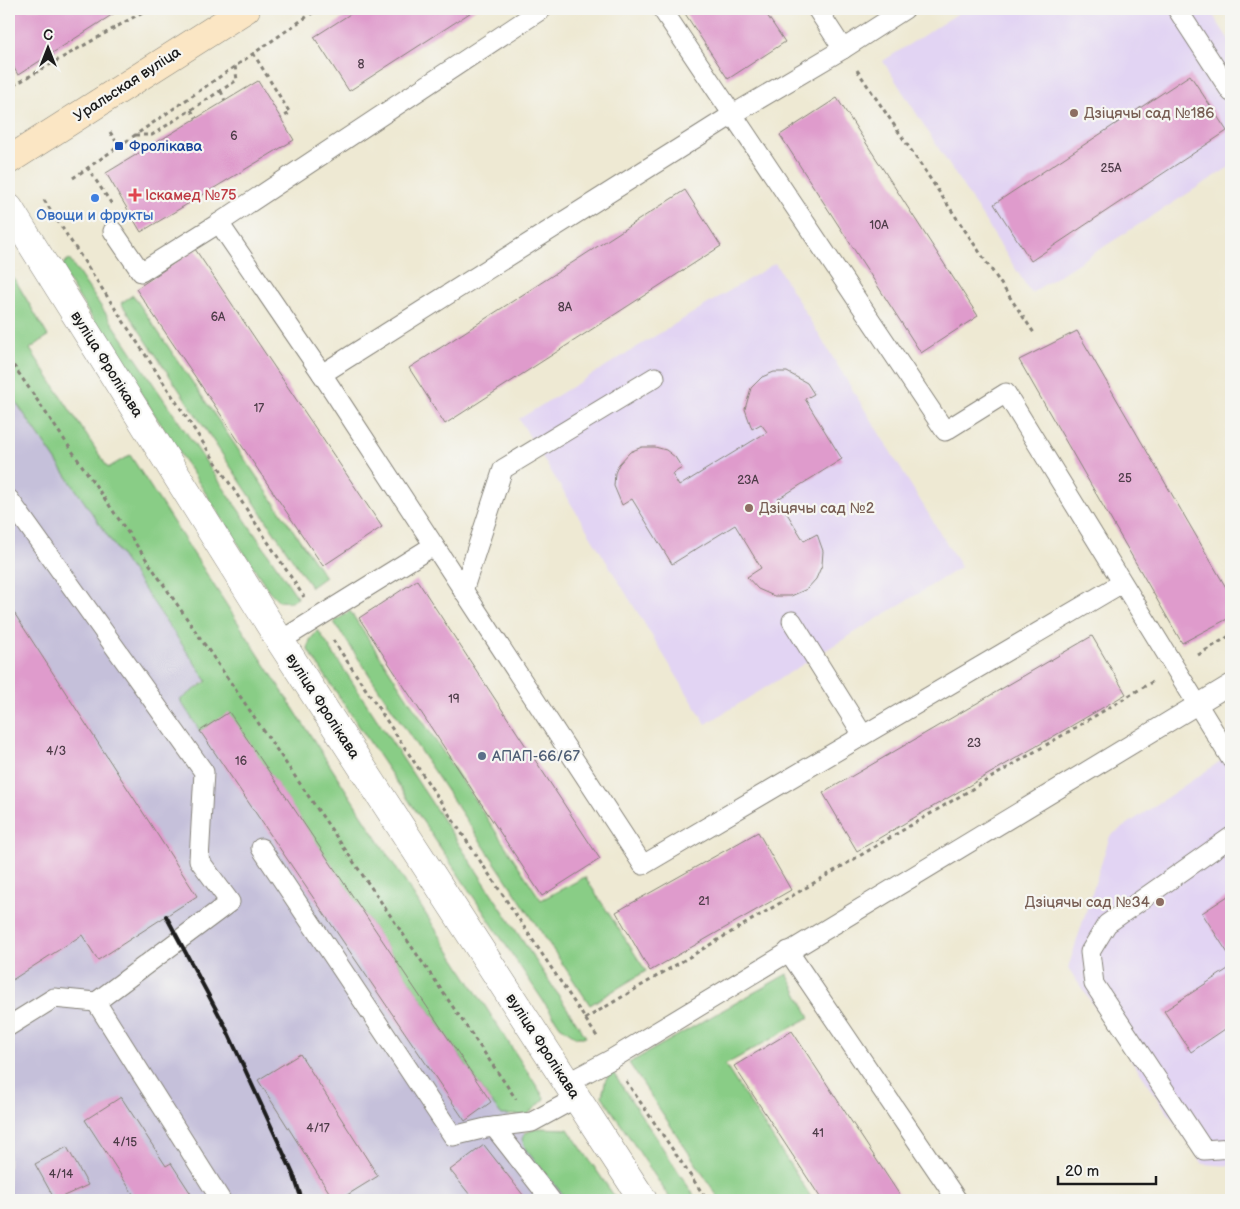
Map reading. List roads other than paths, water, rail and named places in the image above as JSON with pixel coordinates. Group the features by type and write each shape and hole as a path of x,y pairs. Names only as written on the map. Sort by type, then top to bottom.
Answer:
{"street":[{"name":"Уральская вуліца","path":"9,160 246,9"},
{"name":"вуліца Фролікава","path":"9,208 280,641 643,1200"}],"lane":[{"path":"113,231 141,272 219,223 542,9"},
{"path":"662,9 945,431 1006,393 1231,759"},
{"path":"817,9 843,49"},
{"path":"322,374 732,115 843,49 905,9"},
{"path":"1177,9 1231,92"},
{"path":"219,223 322,374 643,865 1122,583"},
{"path":"463,591 503,469 654,377"},
{"path":"9,500 204,772 199,860 230,902 96,1002 54,998 9,1026"},
{"path":"280,641 433,546"},
{"path":"792,621 863,735"},
{"path":"261,848 453,1136 494,1126 532,1122 612,1059 1231,684"},
{"path":"1231,837 1107,924 1090,952 1094,984 1204,1150 1231,1148"},
{"path":"788,951 957,1200"},
{"path":"96,1002 221,1200"},
{"path":"494,1126 551,1200"}],"railway":[{"path":"166,916 225,1026 294,1176 302,1200"}],"place":[{"name":"Дзіцячы сад №186","path":"1074,113"},
{"name":"Фролікава","path":"119,146"},
{"name":"Іскамед №75","path":"135,195"},
{"name":"Овощи и фрукты","path":"95,198"},
{"name":"Дзіцячы сад №2","path":"749,508"},
{"name":"АПАП-66/67","path":"482,756"},
{"name":"Дзіцячы сад №34","path":"1160,902"}]}
